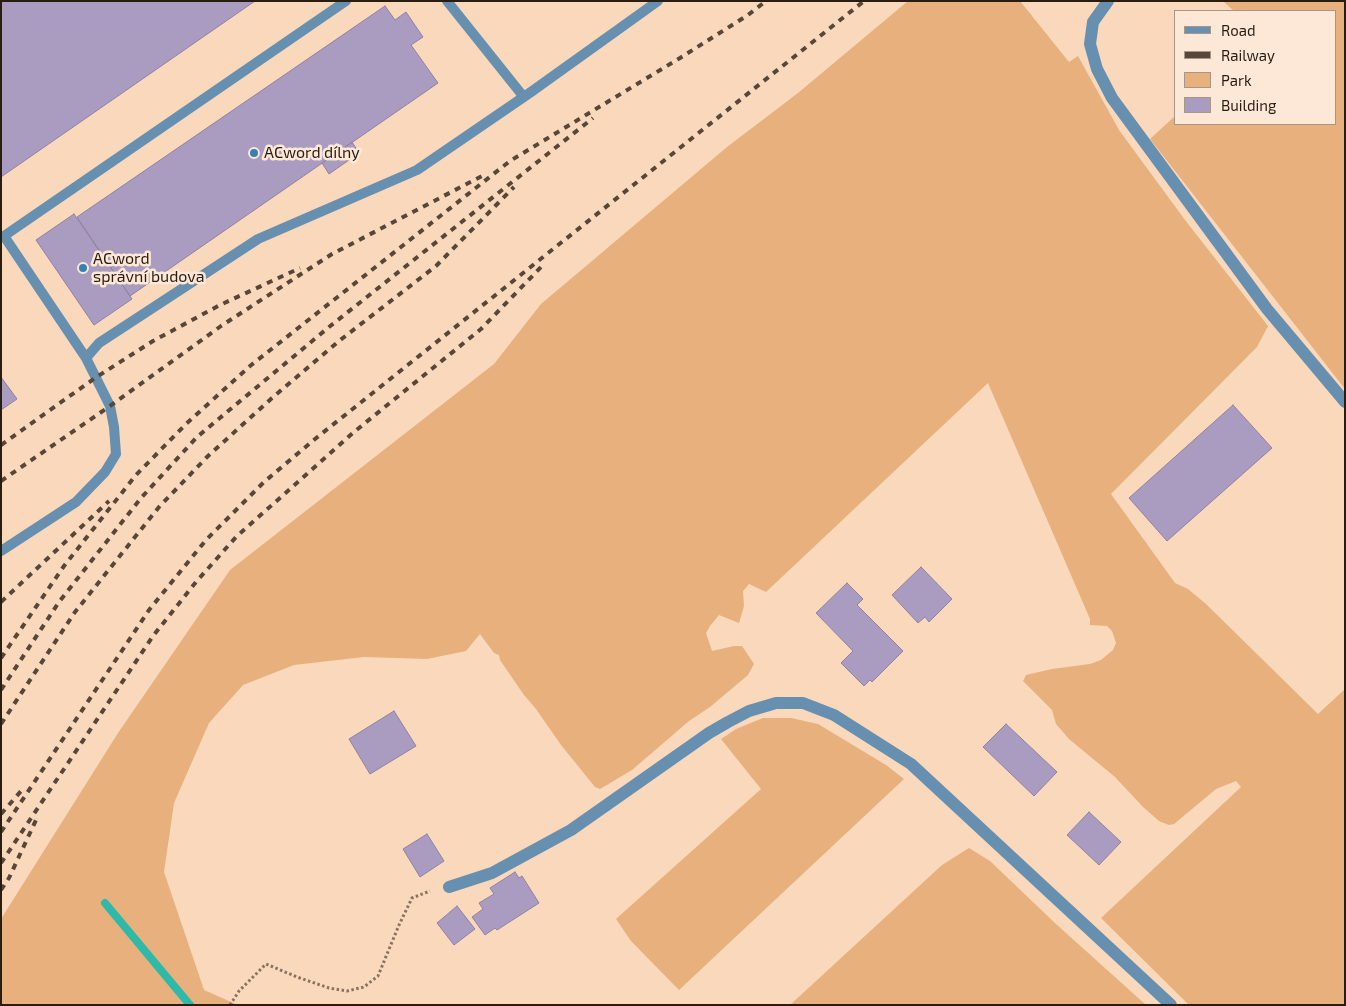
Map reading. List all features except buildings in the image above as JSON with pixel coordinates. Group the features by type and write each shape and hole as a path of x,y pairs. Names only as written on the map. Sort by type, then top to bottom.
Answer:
{"street":[{"path":"1108,1 1092,22 1090,44 1096,69 1112,98 1267,309 1345,402"},
{"path":"449,888 492,873 571,830 709,733 749,711 776,703 803,704 834,715 912,764 1171,1005"}],"lane":[{"path":"1,551 76,502 105,472 116,454 110,406 86,358 4,236 346,1"},
{"path":"447,1 523,96"},
{"path":"86,358 99,343 258,239 417,170 658,1"}],"path":[{"path":"230,1005 239,991 266,964 329,988 347,991 364,987 378,976 398,925 412,898 426,892 449,888"}],"green space":[{"path":"908,1 1020,1 1069,62 1078,56 1119,130 1185,220 1268,326 1257,347 1111,494 1175,583 1188,589 1206,604 1318,714 1345,689 1345,1005 1189,1005 1101,918 1241,787 1236,781 1216,789 1174,824 1169,825 1159,821 1115,777 1069,739 1056,724 1052,710 1023,681 1026,675 1052,669 1090,664 1101,660 1113,650 1116,643 1112,631 1107,626 1090,625 1090,619 988,383 766,592 749,584 743,591 744,606 739,623 719,615 706,633 712,651 742,646 754,664 748,675 710,707 689,721 632,770 600,789 595,787 561,745 524,695 500,660 499,655 494,653 480,634 466,651 427,659 364,657 294,665 243,685 209,723 174,803 164,872 204,990 238,1005 1,1005 1,919 118,733 230,570 494,364 541,304 727,147 798,93"},
{"path":"1223,1 1345,1 1345,389 1150,139 1174,117 1174,125 1336,125 1336,10 1233,10"},
{"path":"763,718 791,718 818,724 886,765 904,779 679,990 631,941 616,919 761,789 721,739 736,729"},
{"path":"969,848 990,861 1056,924 1146,1005 790,1005 942,865"}],"waterway":[{"path":"105,903 190,1005"}],"railway":[{"path":"1,658 64,566 136,475 186,424 250,366 510,161 680,58 748,15 766,1"},
{"path":"1,832 149,610 206,540 264,482 315,439 864,1"},
{"path":"1,690 59,602 141,498 197,437 329,327 593,118"},
{"path":"1,481 221,326 332,254 484,175"},
{"path":"1,724 75,612 159,507 208,456 272,398 339,341 436,266 514,187"},
{"path":"1,863 153,636 196,582 236,537 354,432 481,329 544,264"},
{"path":"1,445 95,378 153,341 220,305 300,268"},
{"path":"1,602 109,501"},
{"path":"1,814 22,790"},
{"path":"1,890 9,878 36,820"}],"place":[{"name":"ACword dílny","path":"254,153"},
{"name":"ACword správní budova","path":"83,268"}]}
